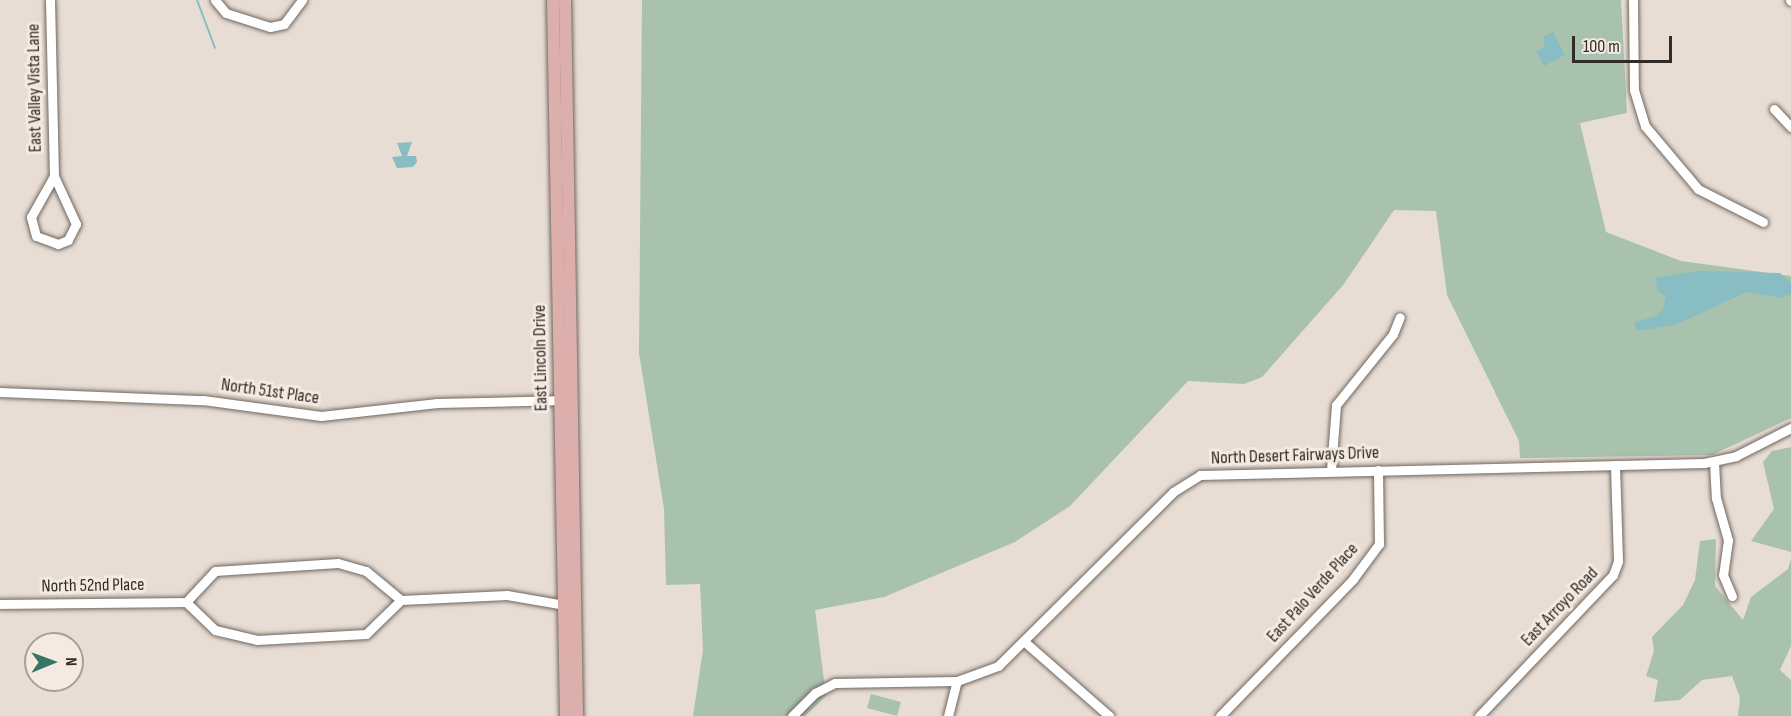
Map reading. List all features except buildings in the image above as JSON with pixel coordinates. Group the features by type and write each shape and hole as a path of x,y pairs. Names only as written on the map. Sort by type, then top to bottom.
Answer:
{"main road":[{"name":"East Lincoln Drive","path":"553,0 570,606 577,716"},
{"name":"East Lincoln Drive","path":"565,0 566,400"},
{"name":"East Lincoln Drive","path":"566,716 570,606"}],"street":[{"name":"East Valley Vista Lane","path":"50,0 54,176 75,216 73,233 58,244 36,236 31,217 54,176"},
{"path":"215,0 226,13 270,27 284,24 302,0"},
{"path":"1634,0 1634,90 1645,126 1698,189 1763,222"},
{"path":"1774,109 1791,127"},
{"path":"1331,470 1336,405 1393,334 1400,316"},
{"name":"North 51st Place","path":"0,392 203,400 321,417 437,403 566,400"},
{"name":"North Desert Fairways Drive","path":"792,716 815,693 835,684 957,681 993,669 1026,643 1173,492 1192,478 1217,473 1714,462 1791,428"},
{"path":"1714,462 1716,498 1728,535 1723,575 1732,596"},
{"name":"East Arroyo Road","path":"1479,716 1613,575 1618,554 1615,465"},
{"name":"East Palo Verde Place","path":"1220,716 1353,579 1379,544 1378,470"},
{"path":"400,600 366,571 338,563 215,571 186,602 215,630 257,640 366,633 400,600 507,595 570,606"},
{"name":"North 52nd Place","path":"0,604 186,602"},
{"path":"1026,643 1109,716"},
{"path":"948,716 957,681"}],"green space":[{"path":"642,0 1621,0 1627,113 1580,123 1606,232 1681,261 1791,276 1791,418 1712,455 1520,458 1519,441 1447,295 1436,211 1394,210 1344,284 1262,377 1244,384 1188,381 1070,506 1015,542 884,597 815,610 826,696 805,716 693,716 703,650 700,584 666,585 664,509 639,353"},
{"path":"1791,447 1791,552 1751,541 1774,509 1763,462 1772,451"},
{"path":"1716,539 1715,586 1743,620 1751,597 1788,569 1791,559 1791,646 1780,670 1791,680 1791,716 1738,716 1740,698 1732,676 1702,680 1680,700 1654,702 1658,680 1646,676 1654,651 1652,637 1683,605 1695,580 1700,541"},
{"path":"871,694 901,702 897,716 867,708"}],"water":[{"path":"1553,32 1565,55 1544,66 1536,51 1545,47 1543,37"},
{"path":"412,142 407,156 416,156 417,162 413,167 397,168 392,157 402,156 397,143"},
{"path":"1696,271 1780,273 1791,283 1791,294 1781,298 1747,292 1675,325 1636,331 1635,322 1657,316 1663,309 1666,296 1657,291 1656,278"}],"waterway":[{"path":"197,0 215,48"}]}
